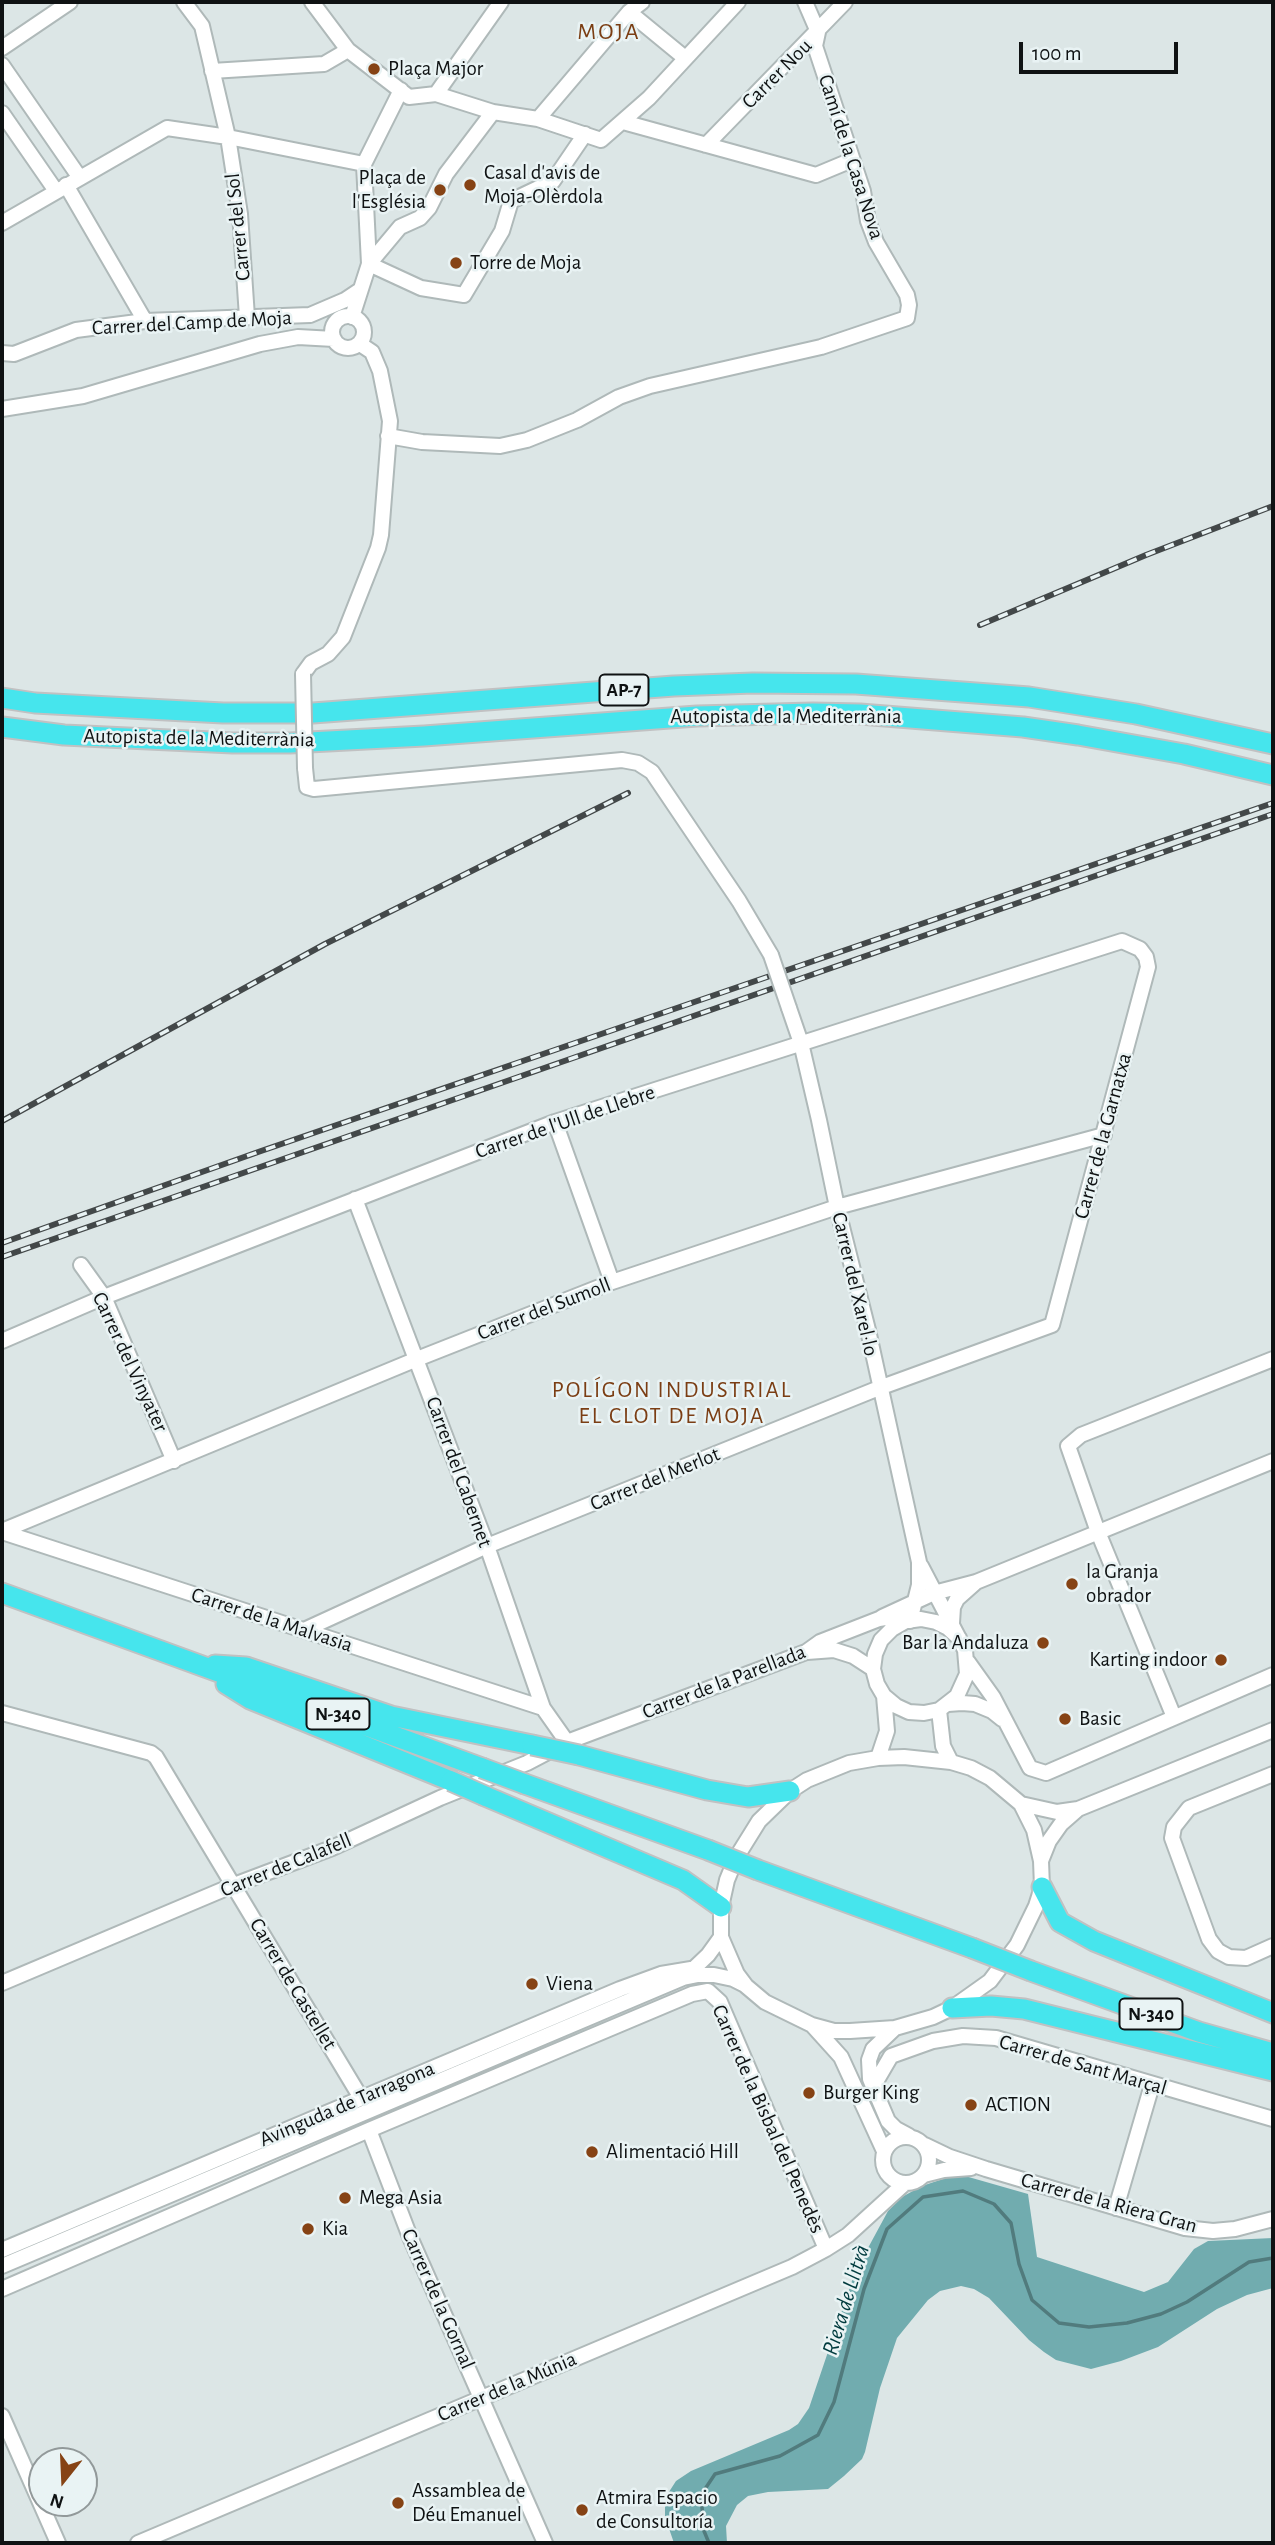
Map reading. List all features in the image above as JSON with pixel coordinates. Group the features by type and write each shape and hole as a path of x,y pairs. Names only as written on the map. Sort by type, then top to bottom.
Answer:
{"highway":[{"name":"Autopista de la Mediterrània","path":"2,698 35,703 223,713 313,713 674,686 856,684 1029,697 1136,714 1273,744"},
{"name":"Autopista de la Mediterrània","path":"2,727 116,737 290,743 697,716 860,714 1023,727 1078,735 1184,754 1273,775"},
{"name":"N-340","path":"2,1592 1199,2032 1273,2053"},
{"path":"192,1663 246,1667 391,1716 532,1745 573,1748 707,1790 748,1797 790,1791"},
{"path":"192,1663 250,1699 451,1780 683,1880 721,1907"},
{"path":"1042,1887 1060,1922 1094,1941 1273,2013"},
{"path":"952,2008 991,2006 1024,2009 1273,2071"}],"street":[{"path":"2,48 70,2"},
{"name":"Carrer del Sol","path":"184,2 202,26 228,137 240,214 247,317"},
{"path":"312,2 348,50 409,97 436,94 494,111 538,119 601,140 649,99 738,2"},
{"path":"436,94 501,2"},
{"path":"538,119 629,12 642,2"},
{"name":"Camí de la Casa Nova","path":"388,436 422,442 500,446 527,440 577,421 619,397 650,386 808,351 907,318 907,295 876,242 868,221 863,191 815,46 818,32 805,2"},
{"name":"Carrer Nou","path":"706,145 845,2"},
{"path":"629,12 685,58"},
{"path":"212,71 324,64 348,50"},
{"path":"2,65 80,177"},
{"path":"369,264 364,164 401,90"},
{"path":"360,344 346,349 336,344 334,325 347,317 369,264 400,227 420,218 429,208 446,174 494,111"},
{"path":"2,113 61,188 145,321"},
{"path":"623,122 816,175 852,160"},
{"path":"2,223 167,128 228,137 364,164"},
{"path":"369,264 421,288 464,295 502,231 511,201 553,181 585,134"},
{"name":"Carrer del Camp de Moja","path":"2,353 14,354 76,330 145,321 301,316 323,310 360,290"},
{"path":"323,310 360,321 365,330 360,344"},
{"path":"2,409 83,396 260,344 298,337 334,339"},
{"path":"360,344 372,352 380,371 390,421 388,436"},
{"name":"Carrer del Xarel·lo","path":"388,436 382,524 377,548 343,637 328,654 311,663 303,674 307,787 314,789 613,761 638,763 652,772 739,901 771,955 801,1043 919,1562"},
{"name":"Carrer de l'Ull de Llebre","path":"2,1341 104,1297 555,1122 1122,941 1140,948"},
{"name":"Carrer de la Garnatxa","path":"1052,1325 1148,967 1140,948"},
{"path":"555,1122 612,1282"},
{"name":"Carrer del Sumoll","path":"2,1532 417,1359 612,1282 837,1207 1104,1135"},
{"name":"Carrer del Cabernet","path":"355,1199 487,1546 543,1708 573,1748"},
{"name":"Carrer del Vinyater","path":"81,1265 104,1297 174,1461"},
{"name":"Carrer del Merlot","path":"303,1630 487,1546 879,1388 1052,1325"},
{"path":"1174,1717 1098,1532 1068,1446 1081,1435 1273,1359"},
{"name":"Carrer de la Parellada","path":"573,1748 806,1652 820,1642 879,1619 934,1593 976,1582 1273,1461"},
{"name":"Carrer de la Malvasia","path":"2,1532 543,1708"},
{"path":"919,1562 965,1650 968,1662 993,1697 1030,1768 1046,1773 1273,1675"},
{"path":"908,1621 916,1601 919,1562"},
{"name":"Carrer de la Parellada","path":"955,1632 953,1607 957,1599 976,1582"},
{"name":"Carrer de la Parellada","path":"879,1619 908,1621"},
{"path":"955,1632 936,1622 921,1619 908,1621 892,1629 881,1640 875,1654 873,1669 877,1684 884,1696 895,1706 909,1712 924,1713 944,1707 975,1704 992,1711 1006,1722"},
{"path":"806,1652 834,1650 853,1656 873,1669"},
{"path":"951,1762 943,1746 944,1707 964,1686 968,1662"},
{"path":"878,1758 887,1731 884,1696"},
{"name":"Carrer de Castellet","path":"2,1713 151,1753 234,1885 361,2098"},
{"path":"1231,1746 1273,1724"},
{"path":"1021,1804 1057,1812 1078,1809 1273,1730"},
{"name":"Carrer de Calafell","path":"2,1983 234,1885 332,1848 440,1798 527,1763 573,1748"},
{"path":"904,1757 951,1762 990,1777 1021,1804 1034,1829 1041,1861 1042,1887 1029,1922 990,1981 952,2008 933,2017 895,2028 850,2031 812,2025 775,2008 746,1986 730,1961 721,1937 721,1907 736,1858 759,1821 790,1791 823,1772 849,1763 904,1757"},
{"path":"1273,1774 1189,1808 1174,1827 1172,1838 1209,1939 1217,1951 1245,1958 1273,1945"},
{"path":"1041,1861 1060,1824 1078,1809"},
{"name":"Avinguda de Tarragona","path":"683,1978 696,1968 721,1937"},
{"name":"Avinguda de Tarragona","path":"2,2250 620,1989 661,1974 696,1968"},
{"name":"Avinguda de Tarragona","path":"610,2028 634,2010 657,1998 714,1975"},
{"name":"Avinguda de Tarragona","path":"2,2266 683,1978 714,1975 733,1979 746,1986"},
{"name":"Avinguda de Tarragona","path":"2,2289 610,2028 692,1994 708,1991"},
{"name":"Carrer de la Bisbal del Penedès","path":"708,1991 720,2003 826,2249"},
{"path":"812,2025 841,2057 884,2151"},
{"path":"895,2028 873,2049 869,2060 870,2079 888,2121 896,2129 918,2139 930,2154 930,2163 921,2179 904,2183 894,2180 886,2171 883,2157 891,2141 909,2136"},
{"name":"Carrer de Sant Marçal","path":"876,2093 877,2080 891,2056 933,2041 963,2036 996,2038 1273,2119"},
{"path":"1116,2208 1153,2085"},
{"name":"Carrer de la Gornal","path":"369,2130 410,2237 545,2543"},
{"name":"Carrer de la Riera Gran","path":"925,2145 986,2169 1185,2228 1213,2231 1235,2229 1273,2219"},
{"name":"Carrer de la Riera Gran","path":"924,2175 965,2167 986,2169"},
{"name":"Carrer de la Múnia","path":"867,2216 884,2183 886,2171"},
{"name":"Carrer de la Múnia","path":"138,2543 792,2267 848,2235 904,2183"},
{"path":"2,2416 58,2543"}],"shaded area":[{"path":"958,2174 1028,2194 1037,2257 1144,2292 1168,2282 1194,2249 1208,2241 1273,2238 1273,2288 1247,2295 1217,2309 1158,2347 1091,2369 1056,2360 1044,2352 989,2298 974,2289 961,2286 940,2291 928,2300 897,2338 880,2388 862,2459 828,2489 768,2492 748,2496 737,2505 726,2526 727,2543 674,2543 665,2517 665,2506 667,2495 676,2481 691,2471 798,2424 809,2408 855,2272 888,2211 902,2197 922,2186"}],"waterway":[{"name":"Riera de Llitrà","path":"709,2543 704,2531 701,2495 715,2474 780,2456 818,2435 834,2402 864,2289 887,2229 923,2197 963,2191 994,2204 1011,2223 1019,2264 1032,2300 1059,2323 1089,2327 1127,2323 1161,2314 1187,2302 1249,2262 1273,2258"}],"railway":[{"path":"980,625 1146,555 1273,506"},
{"path":"2,1121 325,944 628,793"},
{"path":"2,1243 261,1151 1273,803"},
{"path":"2,1257 1273,814"}],"place":[{"name":"Plaça Major","path":"374,69"},
{"name":"Casal d'avis de Moja-Olèrdola","path":"470,185"},
{"name":"Plaça de l'Església","path":"440,190"},
{"name":"Torre de Moja","path":"456,263"},
{"name":"la Granja obrador","path":"1072,1584"},
{"name":"Bar la Andaluza","path":"1043,1643"},
{"name":"Karting indoor","path":"1221,1660"},
{"name":"Basic","path":"1065,1719"},
{"name":"Viena","path":"532,1984"},
{"name":"Burger King","path":"809,2093"},
{"name":"ACTION","path":"971,2105"},
{"name":"Alimentació Hill","path":"592,2152"},
{"name":"Mega Asia","path":"345,2198"},
{"name":"Kia","path":"308,2229"},
{"name":"Assamblea de Déu Emanuel","path":"398,2503"},
{"name":"Atmira Espacio de Consultoría","path":"582,2510"}],"district":[{"name":"MOJA","path":"609,32"},
{"name":"POLÍGON INDUSTRIAL EL CLOT DE MOJA","path":"672,1403"}]}
